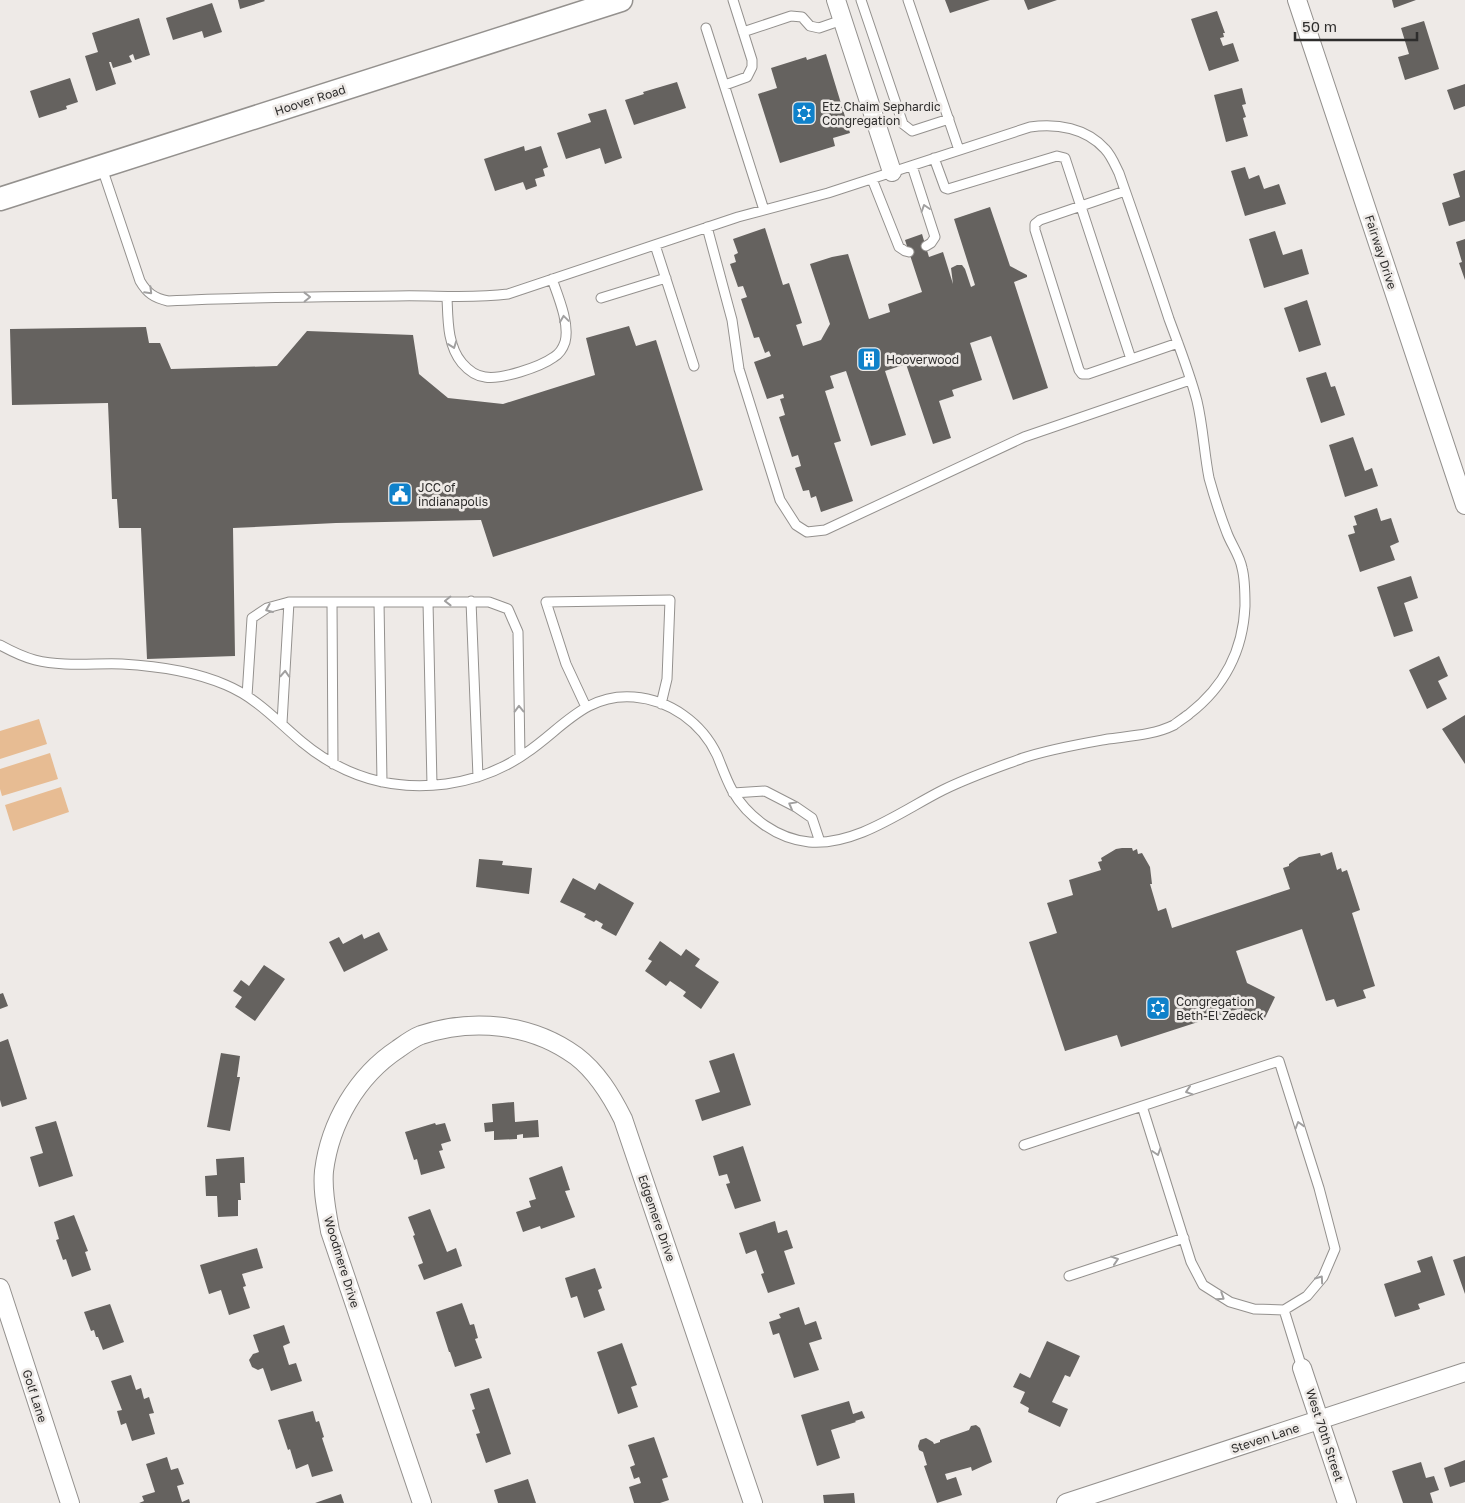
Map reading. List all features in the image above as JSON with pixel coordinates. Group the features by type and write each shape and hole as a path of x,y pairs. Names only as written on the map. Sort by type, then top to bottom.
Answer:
{"street":[{"name":"Hoover Road","path":"0,199 595,4 621,0"},
{"path":"836,0 892,172"},
{"name":"Fairway Drive","path":"1297,0 1465,505"},
{"name":"Edgemere Drive","path":"466,1026 490,1025 521,1030 542,1037 577,1057 599,1079 613,1098 623,1119 753,1503"},
{"name":"Woodmere Drive","path":"422,1503 330,1231 324,1194 324,1172 332,1135 348,1100 371,1070 388,1055 420,1036 466,1026"},
{"name":"Golf Lane","path":"0,1288 70,1503"},
{"name":"West 70th Street","path":"1302,1368 1347,1503"},
{"name":"Steven Lane","path":"1066,1503 1465,1372"}],"lane":[{"path":"726,85 748,77 752,67 752,60 733,0"},
{"path":"861,0 903,124 912,131 949,119"},
{"path":"908,0 959,150"},
{"path":"743,32 791,16 802,16 810,26 818,28 842,20"},
{"path":"706,28 726,85 764,210"},
{"path":"0,645 17,654 55,664 151,666 181,672 226,685 268,710 301,741 333,764 342,769 391,784 444,784 490,774 520,757 586,707 612,698 633,697 655,701 677,711 693,722 705,734 718,757 733,793 766,827 790,838 811,842 820,842 870,830 942,790 1032,755 1149,733 1174,725 1196,708 1221,684 1237,651 1245,608 1242,566 1227,534 1210,479 1197,402 1119,173 1106,150 1087,135 1066,127 1047,124 1030,126 828,193 707,227 508,294 487,297 417,295 168,301 158,299 146,291 140,281 102,166"},
{"path":"934,158 945,188 948,189 1057,156 1067,161 1131,359"},
{"path":"912,166 935,237 926,246"},
{"path":"872,179 899,247 905,252 909,252"},
{"path":"1125,191 1040,220 1035,224 1035,230 1079,370 1082,374 1088,374 1178,342"},
{"path":"707,227 732,320 739,369 780,500 796,524 807,532 825,530 1024,437 1190,380"},
{"path":"655,245 694,366"},
{"path":"601,298 666,278"},
{"path":"447,297 450,337 462,363 477,375 485,378 497,377 533,367 554,357 561,351 566,340 565,322 552,279"},
{"path":"586,707 566,664 546,602 670,600 667,679 661,704"},
{"path":"471,601 478,777"},
{"path":"247,696 252,618 267,608 289,602 489,602 508,609 518,632 520,757"},
{"path":"282,723 289,602"},
{"path":"332,602 333,764"},
{"path":"379,602 382,782"},
{"path":"428,602 432,785"},
{"path":"733,793 764,791 796,807 812,818 820,842"},
{"path":"1024,1145 1278,1061 1319,1188 1335,1249 1323,1277 1307,1296 1284,1310 1254,1309 1230,1302 1203,1285 1191,1262 1142,1106"},
{"path":"1069,1276 1184,1238"},
{"path":"1284,1310 1302,1368"}],"shaded area":[{"path":"39,719 47,744 0,759 0,731"},
{"path":"50,753 58,779 2,796 0,769"},
{"path":"61,787 69,812 13,831 5,805"}],"building":[{"path":"238,0 264,0 265,1 240,9"},
{"path":"945,0 990,0 950,13"},
{"path":"1024,0 1057,0 1028,10"},
{"path":"1392,0 1416,0 1394,8"},
{"path":"212,3 222,32 204,38 202,31 173,40 166,18"},
{"path":"1217,11 1225,33 1223,33 1224,37 1220,38 1223,46 1233,43 1239,61 1209,71 1191,19"},
{"path":"139,18 150,55 135,60 133,54 129,56 132,62 113,68 111,62 109,62 116,84 96,91 85,56 98,52 92,33"},
{"path":"1424,21 1439,69 1405,80 1398,57 1409,54 1401,28"},
{"name":"Etz Chaim Sephardic Congregation","path":"826,54 850,133 833,138 835,146 780,163 758,94 777,88 771,68 806,57 807,60"},
{"path":"70,78 78,102 66,106 67,109 39,118 30,91"},
{"path":"677,82 686,108 634,125 625,100 644,94 643,92"},
{"path":"1465,84 1465,106 1454,110 1447,90"},
{"path":"1242,88 1246,104 1242,105 1246,117 1243,118 1248,136 1226,142 1214,95"},
{"path":"606,109 622,158 605,164 600,148 566,159 557,133 591,122 588,114"},
{"path":"524,146 525,151 541,146 548,167 543,169 545,176 535,179 537,186 526,190 523,182 495,191 484,159"},
{"path":"1245,167 1249,179 1259,175 1264,189 1279,184 1286,204 1245,216 1231,171"},
{"path":"1465,170 1465,221 1449,226 1442,203 1460,197 1453,174"},
{"name":"Hooverwood","path":"990,207 1010,266 1027,275 1027,277 1014,282 1048,388 1013,400 991,336 970,343 982,380 952,390 954,396 939,401 951,438 933,444 906,364 885,371 906,435 871,446 846,371 830,376 834,388 825,391 841,441 834,443 853,501 821,512 816,496 811,498 809,490 803,491 795,468 801,466 798,455 792,457 779,417 785,415 780,399 784,398 783,394 767,399 754,362 771,356 769,351 765,353 759,337 754,338 741,299 747,297 743,286 738,287 730,264 736,262 734,255 738,253 733,239 765,228 783,285 789,283 802,323 796,325 803,346 821,340 830,324 810,264 848,254 869,319 890,312 888,304 922,292 905,240 922,234 929,257 943,252 953,284 951,268 962,265 971,287 975,285 954,219"},
{"path":"1275,231 1283,255 1302,249 1309,274 1264,288 1249,239"},
{"path":"1465,239 1465,280 1459,263 1462,262 1456,242"},
{"path":"1307,300 1321,345 1299,352 1284,308"},
{"name":"JCC of indianapolis","path":"629,326 636,346 656,340 703,490 493,557 481,520 336,523 233,528 235,656 147,659 141,528 119,528 117,499 112,499 108,403 12,405 10,329 146,327 149,343 160,343 171,369 277,366 307,331 413,335 419,374 448,398 503,404 595,375 586,338"},
{"path":"1326,372 1331,387 1335,386 1345,415 1321,423 1306,378"},
{"path":"1353,437 1365,471 1372,468 1378,486 1345,497 1329,445"},
{"path":"1377,508 1381,521 1391,518 1399,542 1390,546 1395,560 1360,572 1348,535 1355,533 1353,526 1357,525 1354,516"},
{"path":"1411,576 1418,598 1404,603 1413,631 1394,637 1377,587"},
{"path":"1439,656 1448,676 1438,681 1447,699 1427,709 1409,670"},
{"path":"1465,715 1465,764 1442,729"},
{"path":"1132,848 1133,851 1137,849 1138,854 1142,853 1150,867 1152,884 1150,884 1158,911 1166,908 1172,928 1290,889 1283,868 1289,866 1299,857 1320,853 1321,856 1332,852 1337,870 1341,868 1342,872 1347,870 1360,910 1352,913 1375,986 1363,990 1366,998 1337,1007 1334,999 1326,1001 1302,929 1236,951 1247,983 1275,997 1263,1022 1238,1009 1121,1047 1117,1035 1065,1051 1029,942 1057,933 1047,903 1073,895 1069,880 1101,870 1098,862 1102,861 1101,858 1116,849"},
{"path":"479,859 503,861 502,865 532,868 529,894 476,887"},
{"path":"573,878 595,890 599,883 634,903 616,936 601,928 603,924 584,917 586,914 560,902"},
{"path":"379,932 388,950 344,972 329,942 339,937 343,944 362,934 364,939"},
{"path":"660,941 681,956 686,949 700,959 695,966 719,982 701,1009 683,996 686,992 670,981 666,986 645,971 652,961 648,959"},
{"path":"264,965 285,979 255,1021 235,1007 242,997 233,991 241,980 249,986"},
{"path":"3,993 8,1006 0,1009 0,994"},
{"path":"8,1039 27,1099 2,1107 0,1100 0,1042"},
{"path":"221,1053 240,1056 237,1077 240,1077 230,1131 207,1127"},
{"path":"734,1053 751,1105 702,1121 695,1100 720,1092 709,1061"},
{"path":"514,1102 515,1122 538,1120 539,1137 523,1138 523,1134 517,1135 517,1139 494,1140 494,1131 485,1132 484,1123 493,1122 492,1104"},
{"path":"56,1121 73,1176 39,1187 30,1157 43,1153 35,1127"},
{"path":"435,1123 436,1125 445,1123 451,1141 441,1144 443,1150 439,1151 445,1168 421,1175 417,1159 414,1160 405,1132"},
{"path":"743,1146 761,1201 735,1209 726,1184 730,1183 727,1174 719,1176 713,1156"},
{"path":"244,1157 245,1183 240,1183 241,1200 238,1200 238,1216 218,1217 217,1196 206,1196 205,1176 217,1175 216,1159"},
{"path":"562,1166 570,1190 565,1191 575,1217 541,1229 540,1226 523,1232 516,1212 531,1207 529,1201 536,1199 529,1178"},
{"path":"430,1209 447,1252 456,1248 462,1266 424,1280 418,1265 423,1263 408,1217"},
{"path":"74,1215 88,1251 85,1252 91,1270 72,1277 66,1259 63,1260 56,1240 59,1239 54,1222"},
{"path":"775,1221 778,1233 787,1230 793,1248 784,1251 795,1284 768,1293 761,1274 764,1273 756,1250 746,1254 739,1233"},
{"path":"257,1248 263,1268 242,1274 246,1286 243,1287 250,1308 229,1315 221,1290 209,1294 200,1265"},
{"path":"1432,1256 1445,1295 1418,1304 1420,1309 1395,1317 1384,1284 1421,1272 1417,1261"},
{"path":"1465,1256 1465,1294 1453,1260"},
{"path":"595,1268 602,1288 598,1290 605,1310 584,1318 577,1296 571,1298 565,1278"},
{"path":"462,1303 470,1325 474,1324 478,1338 475,1339 482,1358 455,1367 436,1312"},
{"path":"110,1304 124,1342 103,1350 94,1330 91,1331 84,1312"},
{"path":"799,1307 805,1325 816,1321 822,1339 809,1343 819,1370 794,1378 779,1333 773,1335 769,1322 781,1318 779,1314"},
{"path":"284,1325 290,1343 283,1346 289,1365 296,1363 302,1381 271,1391 263,1368 258,1370 252,1367 249,1360 253,1354 259,1352 253,1335"},
{"path":"1047,1341 1080,1356 1070,1377 1065,1375 1052,1402 1068,1409 1060,1427 1028,1412 1029,1408 1020,1403 1025,1392 1013,1387 1020,1373 1030,1378"},
{"path":"622,1343 637,1385 631,1387 638,1407 618,1414 597,1352"},
{"path":"131,1375 136,1390 141,1388 144,1399 149,1397 154,1413 149,1414 155,1434 132,1441 126,1423 121,1425 117,1411 122,1410 111,1381"},
{"path":"489,1388 511,1454 486,1463 476,1434 480,1433 472,1410 475,1409 470,1394"},
{"path":"849,1401 853,1414 862,1411 865,1418 831,1430 840,1458 817,1466 801,1415"},
{"path":"313,1411 316,1422 319,1421 324,1437 322,1438 333,1471 312,1477 308,1464 296,1469 278,1420"},
{"path":"976,1425 980,1428 992,1462 972,1471 971,1467 945,1474 947,1480 956,1477 962,1495 937,1503 924,1466 927,1465 923,1452 919,1450 920,1440 926,1438 934,1444 969,1430 971,1426"},
{"path":"654,1437 668,1477 662,1479 669,1500 660,1503 634,1503 629,1487 641,1483 639,1477 634,1479 630,1467 635,1465 628,1445"},
{"path":"167,1457 171,1470 178,1468 184,1484 177,1486 182,1502 189,1499 190,1503 139,1503 144,1501 142,1496 155,1492 146,1464"},
{"path":"1465,1460 1465,1482 1450,1487 1444,1468"},
{"path":"1421,1462 1426,1478 1434,1476 1439,1490 1430,1493 1433,1503 1403,1503 1392,1471"},
{"path":"528,1479 536,1503 498,1503 494,1490"},
{"path":"854,1493 855,1503 824,1503 823,1495"},
{"path":"341,1494 344,1503 315,1503"}],"place":[{"name":"Etz Chaim Sephardic Congregation","path":"804,113"},
{"name":"Hooverwood","path":"869,359"},
{"name":"JCC of indianapolis","path":"400,494"},
{"name":"Congregation Beth-El Zedeck","path":"1158,1008"}]}
